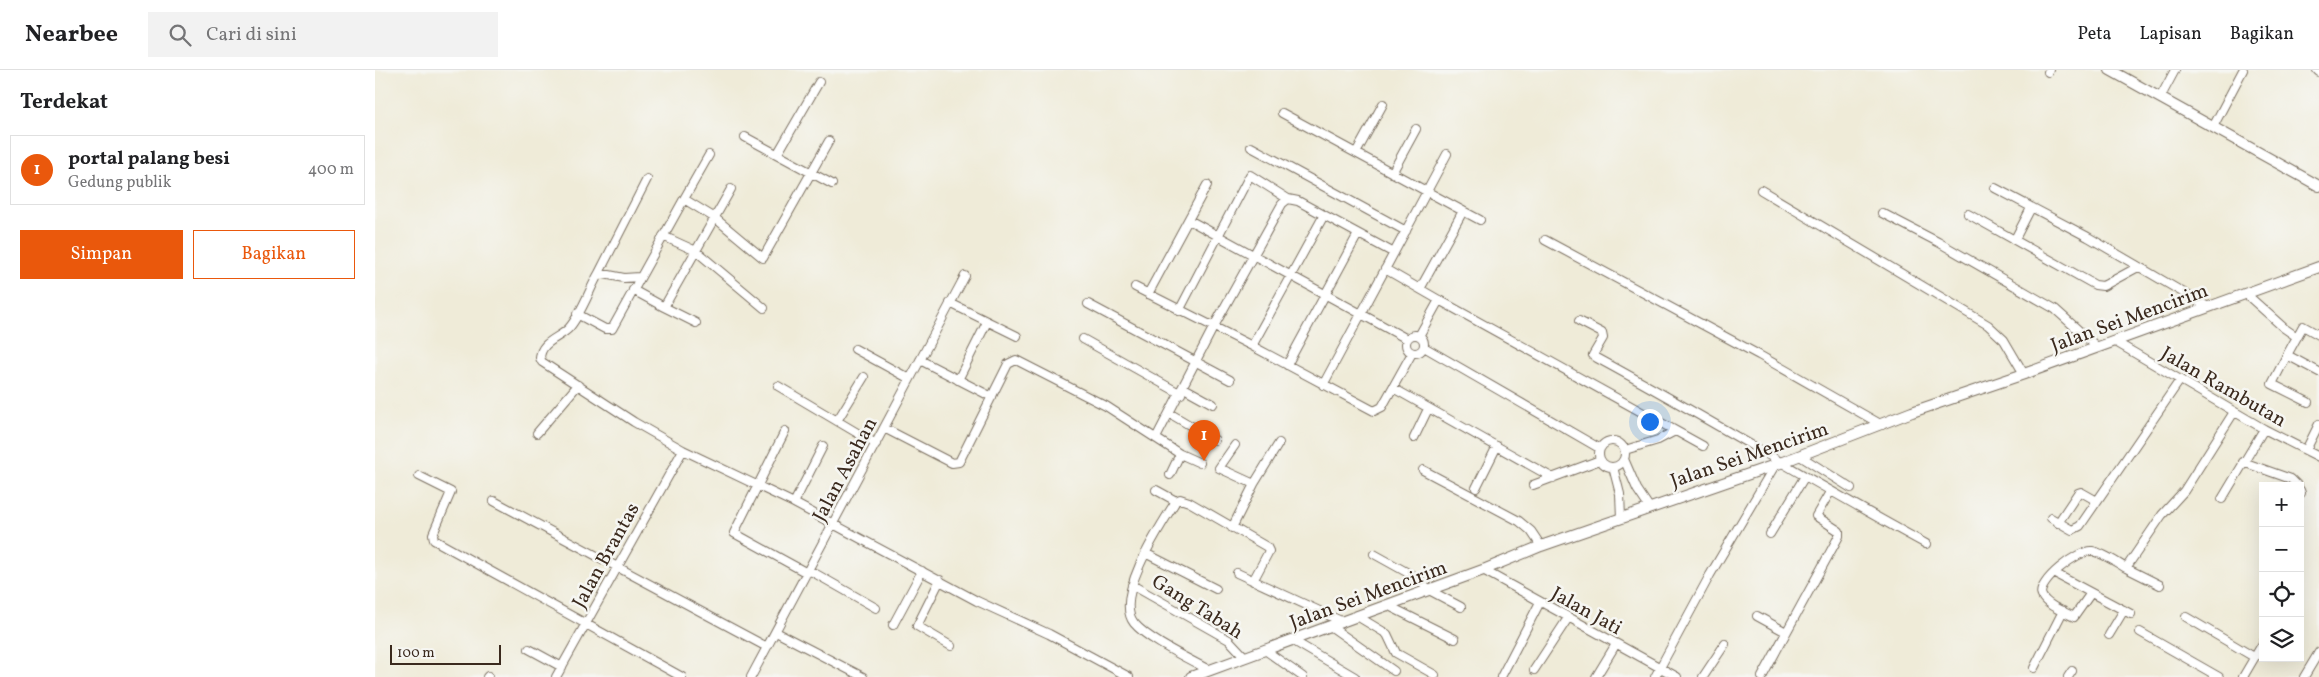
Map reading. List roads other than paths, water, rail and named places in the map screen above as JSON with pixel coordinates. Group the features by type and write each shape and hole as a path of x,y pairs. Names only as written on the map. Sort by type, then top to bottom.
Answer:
{"street":[{"path":"2110,70 2319,186"},
{"path":"2160,98 2175,70"},
{"path":"2213,127 2243,70"},
{"path":"778,153 819,82"},
{"path":"1357,153 1383,104"},
{"path":"1282,113 1480,220"},
{"path":"1392,172 1416,129"},
{"path":"745,137 833,184"},
{"path":"684,199 715,218 763,258 829,142"},
{"path":"1251,147 1406,231"},
{"path":"1323,385 1447,154"},
{"path":"577,314 611,330 709,155"},
{"path":"1179,311 1249,176 1252,175 1288,199 1298,201 1394,253"},
{"path":"647,180 577,314 567,330 556,336 543,349 540,358 547,366 603,400 633,422 683,450 794,503 977,600 1049,634 1129,677"},
{"path":"1148,294 1207,185"},
{"path":"1995,188 2088,237 2208,307"},
{"path":"664,307 731,189"},
{"path":"1761,190 1988,325 2004,340 2024,374"},
{"path":"1156,438 1213,328 1282,204 1288,199"},
{"path":"2015,239 2031,208"},
{"path":"1420,289 1463,211"},
{"path":"1882,213 1938,242 2055,309 2097,347"},
{"path":"1968,214 2100,287 2138,267"},
{"path":"1252,346 1289,275 1324,215"},
{"path":"1189,220 1407,340"},
{"path":"1287,365 1359,234"},
{"path":"663,236 696,252 763,308"},
{"path":"1545,240 1759,355 1882,425"},
{"name":"Jalan Sei Mencirim","path":"1191,677 1483,570 1541,546 1649,507 1778,464 1912,412 2024,374 2319,267"},
{"path":"1385,270 1703,446"},
{"path":"599,272 624,278 640,277"},
{"name":"Jalan Asahan","path":"751,677 965,276"},
{"path":"1135,288 1252,346 1374,411 1382,407 1412,353"},
{"path":"633,290 696,324"},
{"path":"2245,293 2283,328 2297,337"},
{"path":"1419,336 1439,300"},
{"path":"950,303 1017,336"},
{"path":"1088,304 1230,380"},
{"path":"1579,321 1602,333 1603,338 1593,354 1597,358 1778,464 1805,476 1830,492 1926,544"},
{"path":"959,380 987,322"},
{"path":"2308,402 2272,384 2303,326 2319,334"},
{"path":"1413,335 1419,336 1424,340 1424,346 1418,353 1412,353 1406,347 1407,340 1413,335"},
{"path":"1083,339 1182,391 1213,404"},
{"name":"Jalan Rambutan","path":"2114,341 2233,412 2319,457"},
{"path":"1424,346 1599,448"},
{"path":"855,349 910,379"},
{"path":"2287,355 2319,372"},
{"path":"920,360 992,397"},
{"path":"884,428 955,464 962,458 1008,364 1016,360 1106,406 1180,454 1199,464"},
{"path":"837,422 864,377"},
{"path":"2097,501 2081,492 2078,493 2055,520 2075,530 2097,501 2180,380"},
{"path":"537,433 578,385"},
{"path":"778,386 875,444"},
{"path":"1393,388 1553,478"},
{"path":"1414,438 1428,408"},
{"path":"2129,563 2162,515 2184,492 2233,412"},
{"path":"1169,414 1215,440"},
{"path":"2306,450 2319,424"},
{"path":"2222,499 2264,429"},
{"path":"785,431 734,534 876,608"},
{"path":"1625,450 1658,440 1675,431"},
{"path":"1624,459 1618,466 1606,466 1599,460 1599,448 1606,441 1615,441 1625,450"},
{"path":"1232,528 1254,484 1279,443"},
{"path":"1235,445 1219,468 1254,484"},
{"path":"794,503 823,446"},
{"path":"1476,488 1497,446"},
{"name":"Jalan Brantas","path":"556,677 683,450"},
{"path":"1625,450 1624,459 1637,489 1649,507"},
{"path":"1169,475 1180,454"},
{"path":"1800,456 1851,488"},
{"path":"1533,485 1599,460"},
{"path":"2243,462 2291,479 2293,482"},
{"path":"1655,677 1710,575 1778,464"},
{"path":"1613,467 1620,494 1621,518"},
{"path":"1423,470 1519,521 1531,531 1541,546"},
{"path":"419,476 451,492 433,534 434,540 682,677"},
{"path":"1770,534 1805,476"},
{"path":"1620,494 1637,489"},
{"path":"1156,490 1176,501"},
{"path":"1762,677 1839,536 1839,531 1817,516 1830,492"},
{"path":"1209,670 1153,638 1135,623 1128,607 1132,585 1156,533 1176,501 1180,499 1189,502 1269,549 1253,580"},
{"path":"494,501 767,647"},
{"path":"2091,593 2074,617 2042,598 2041,592 2044,583 2054,573 2078,553 2085,551 2092,551 2129,563 2160,585"},
{"path":"1147,554 1216,590"},
{"path":"1374,554 1419,579 1429,590 1461,607"},
{"path":"893,625 922,570"},
{"name":"Jalan Jati","path":"1483,570 1677,677"},
{"path":"1237,573 1341,621"},
{"path":"2054,573 2128,612 2109,635"},
{"path":"940,580 917,626 951,646"},
{"name":"Gang Tabah","path":"1132,585 1229,640 1245,657"},
{"path":"1501,677 1540,602"},
{"path":"1387,605 1455,639"},
{"path":"2034,668 2063,611"},
{"path":"1357,616 1387,634 1396,653 1435,675"},
{"path":"1757,616 1786,632"},
{"path":"2186,617 2254,657"},
{"path":"1534,670 1568,618"},
{"path":"1330,626 1394,671"},
{"path":"776,632 863,677"},
{"path":"2141,632 2219,677"},
{"path":"1293,640 1355,677"},
{"path":"1596,677 1616,644"},
{"path":"1703,677 1725,644"},
{"path":"529,649 562,667"},
{"path":"2243,677 2259,649"},
{"path":"1265,650 1303,677"},
{"path":"2304,677 2319,652"}],"place":[{"name":"portal palang besi","path":"1204,461"}]}
